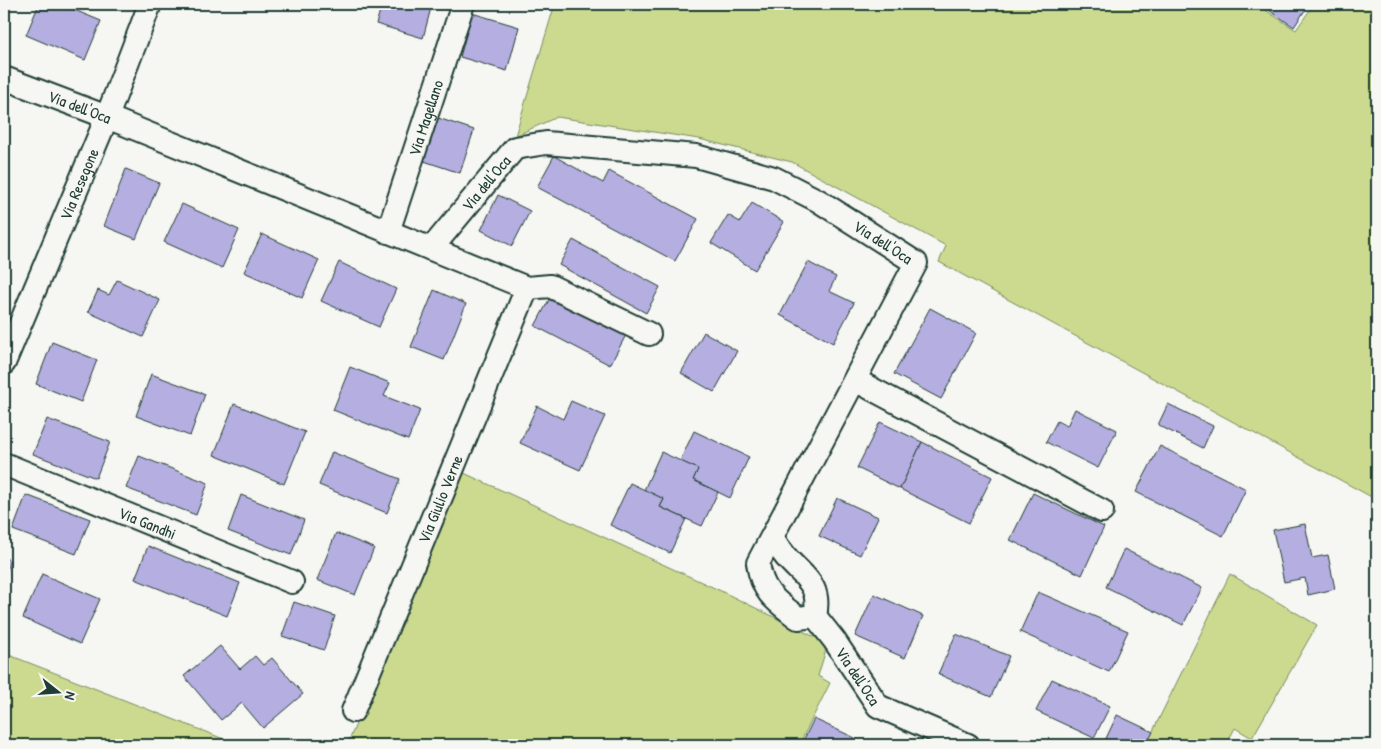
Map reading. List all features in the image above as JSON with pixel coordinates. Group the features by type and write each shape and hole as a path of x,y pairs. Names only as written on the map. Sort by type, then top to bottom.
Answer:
{"street":[{"name":"Via Resegone","path":"4,363 107,117 150,4"},
{"name":"Via Magellano","path":"388,232 463,4"},
{"name":"Via dell'Oca","path":"4,78 107,117 431,249 515,148 546,143 696,156 774,178 819,201 916,263 758,563 760,579 770,596 798,618 815,616 834,640 878,706 968,745"},
{"path":"431,249 527,288 550,286 649,334"},
{"name":"Via Giulio Verne","path":"353,711 527,288"},
{"path":"855,380 1102,511"},
{"name":"Via Gandhi","path":"4,464 292,582"},
{"path":"772,537 786,558 808,577 818,602 815,616"}],"green space":[{"path":"555,4 1256,4 1296,30 1314,4 1377,4 1377,500 939,262 946,246 792,162 699,139 557,117 515,136"},
{"path":"464,473 721,591 825,642 827,646 818,676 830,683 799,745 347,745"},
{"path":"1230,574 1317,625 1252,738 1235,728 1226,745 1146,745"},
{"path":"4,653 239,745 4,745"}],"building":[{"path":"39,4 60,4 101,21 85,60 26,35"},
{"path":"382,4 432,4 423,38 376,24"},
{"path":"1260,4 1309,4 1294,27"},
{"path":"472,13 519,27 507,71 460,57"},
{"path":"435,117 474,130 460,173 421,160"},
{"path":"554,156 603,183 609,171 698,219 675,261 537,187"},
{"path":"126,169 159,183 136,239 104,226"},
{"path":"498,195 530,211 512,246 481,230"},
{"path":"752,203 784,222 755,270 711,243 728,215 740,222"},
{"path":"182,204 239,230 222,268 164,242"},
{"path":"262,234 319,260 302,298 244,272"},
{"path":"573,240 660,287 646,313 559,265"},
{"path":"339,262 396,289 379,327 321,301"},
{"path":"808,262 836,277 829,291 854,303 833,343 780,315"},
{"path":"117,280 160,300 143,337 88,312 98,290 109,295"},
{"path":"434,290 466,304 444,360 411,347"},
{"path":"551,296 626,335 610,365 535,326"},
{"path":"930,308 976,333 941,399 894,374"},
{"path":"704,332 737,351 714,392 681,373"},
{"path":"52,342 97,360 81,402 36,384"},
{"path":"350,367 390,383 384,396 420,410 408,440 333,410"},
{"path":"151,374 205,394 190,436 136,416"},
{"path":"571,401 605,416 580,470 520,443 537,406 563,419"},
{"path":"234,404 305,432 284,484 214,455"},
{"path":"1168,404 1213,426 1203,448 1158,425"},
{"path":"1075,409 1117,430 1098,468 1046,442 1057,421 1067,426"},
{"path":"47,419 110,442 96,478 33,454"},
{"path":"880,422 922,442 900,489 857,468"},
{"path":"694,431 749,457 730,498 693,480 698,469 680,461"},
{"path":"922,442 992,477 969,523 900,489"},
{"path":"1160,446 1246,489 1223,536 1136,492"},
{"path":"332,452 400,479 387,513 319,485"},
{"path":"661,452 698,469 693,480 718,492 702,526 660,507 664,499 644,490"},
{"path":"139,456 208,483 196,515 126,488"},
{"path":"630,483 664,499 660,507 686,519 670,553 610,525"},
{"path":"1033,493 1104,527 1082,575 1010,540"},
{"path":"26,495 90,519 76,554 13,530"},
{"path":"241,495 304,520 291,555 228,531"},
{"path":"837,498 878,517 860,555 819,536"},
{"path":"1305,524 1312,558 1328,555 1335,589 1308,595 1305,578 1284,582 1273,530"},
{"path":"336,533 374,548 355,595 317,580"},
{"path":"148,546 240,583 227,616 135,579"},
{"path":"1124,549 1202,588 1183,625 1106,587"},
{"path":"4,558 10,560 4,580"},
{"path":"42,574 100,599 80,644 23,618"},
{"path":"1038,592 1128,631 1109,672 1020,632"},
{"path":"874,594 923,616 905,658 855,636"},
{"path":"294,602 335,616 324,650 282,636"},
{"path":"956,634 1009,656 991,697 938,674"},
{"path":"220,646 240,669 255,656 263,665 272,658 303,694 263,728 242,703 221,720 184,676"},
{"path":"1052,679 1110,706 1094,738 1036,711"},
{"path":"1117,715 1153,732 1146,745 1103,745"},
{"path":"814,719 855,738 851,745 801,745"}]}
